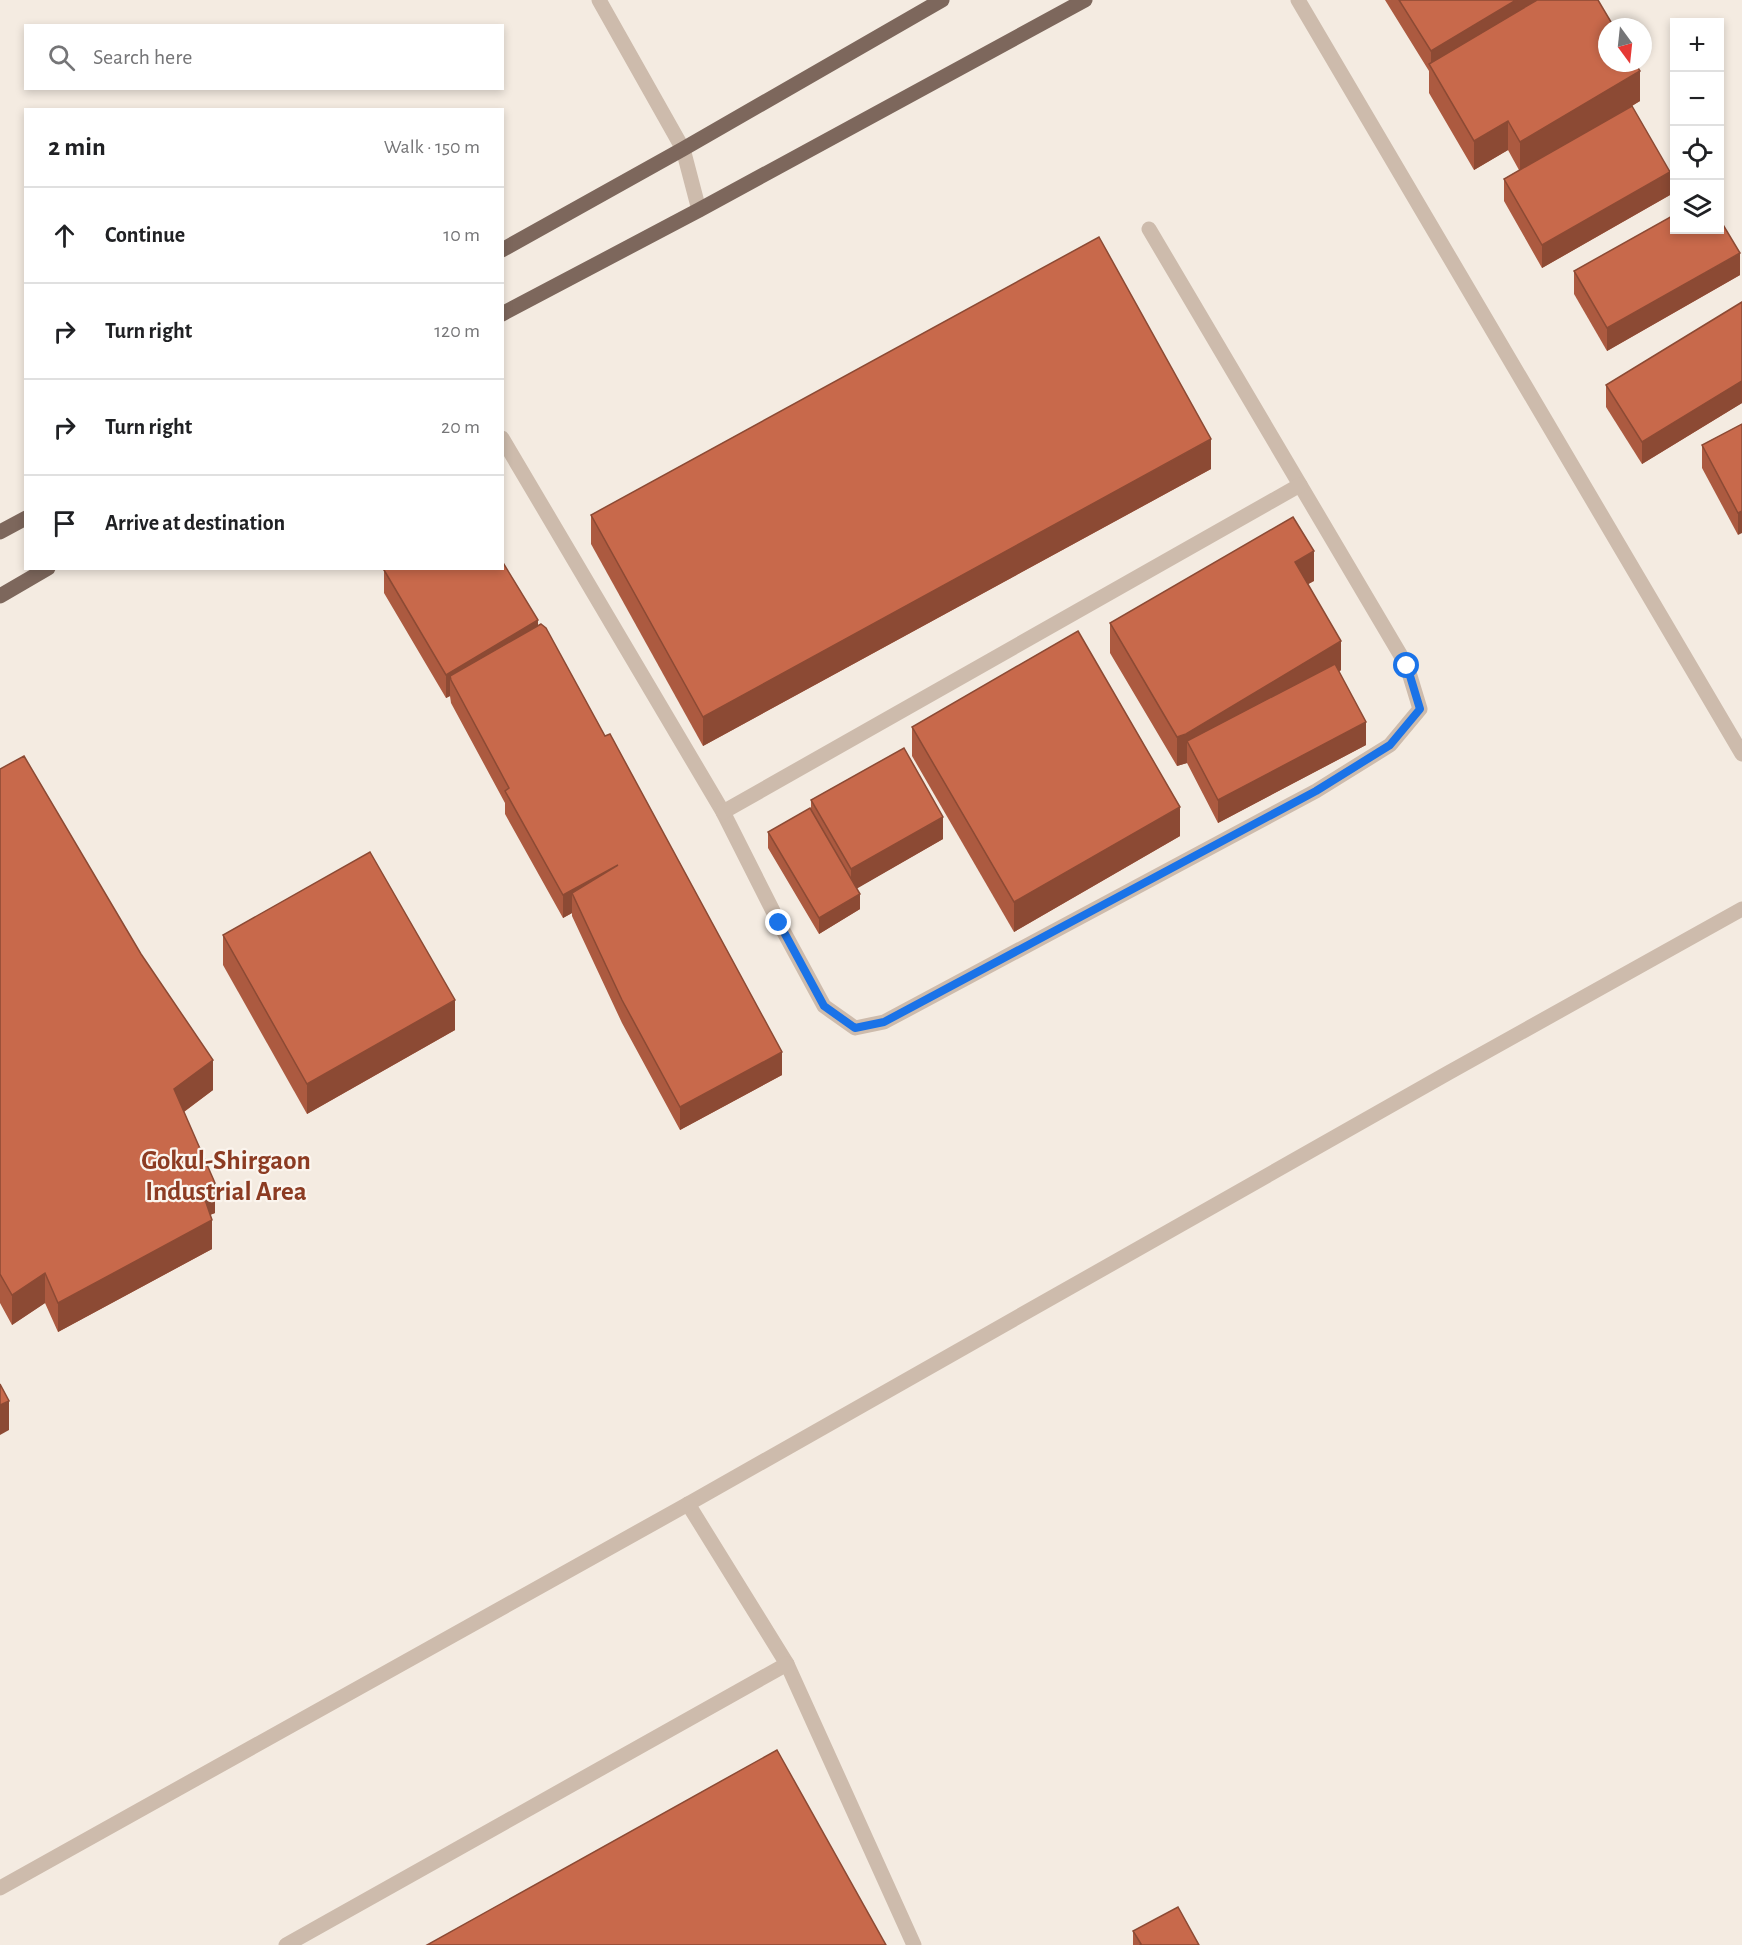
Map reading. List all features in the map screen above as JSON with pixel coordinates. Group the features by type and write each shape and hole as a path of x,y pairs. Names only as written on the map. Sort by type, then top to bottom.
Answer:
{"main road":[{"path":"504,249 942,0"},
{"path":"504,313 699,210 1085,0"},
{"path":"0,532 24,519"},
{"path":"0,596 45,570"}],"street":[{"path":"599,0 683,149 699,210"},
{"path":"1298,0 1742,754"},
{"path":"504,441 723,812 824,1006 855,1028 884,1022 1316,791 1390,745 1420,709 1407,666 1149,229"},
{"path":"723,812 1300,485"},
{"path":"0,1888 688,1504 1742,909"},
{"path":"688,1504 787,1664 914,1945"},
{"path":"286,1945 787,1664"}],"building":[{"path":"1399,0 1516,0 1431,51"},
{"path":"1537,0 1598,0 1609,18 1598,18 1598,72 1638,72 1520,142 1508,121 1474,141 1429,64"},
{"path":"1632,106 1670,172 1542,245 1504,179"},
{"path":"1670,217 1670,234 1724,234 1724,226 1740,253 1607,328 1574,271"},
{"path":"1099,237 1211,439 703,717 591,515"},
{"path":"1742,302 1742,381 1642,442 1606,385"},
{"path":"1742,424 1742,511 1738,513 1702,445"},
{"path":"1293,517 1314,551 1295,562 1341,641 1186,734 1177,737 1110,623"},
{"path":"504,564 538,620 446,675 384,570 504,570"},
{"path":"541,624 546,628 605,736 610,734 782,1052 680,1107 622,1000 572,893 618,865 563,895 505,791 509,788 451,680 450,676"},
{"path":"1078,631 1180,807 1014,902 912,727"},
{"path":"1335,664 1366,722 1218,800 1187,741"},
{"path":"904,748 943,817 851,869 811,800"},
{"path":"24,756 141,954 213,1060 174,1089 215,1183 201,1188 212,1220 58,1303 45,1273 12,1295 0,1274 0,769"},
{"path":"810,808 860,894 819,918 768,832"},
{"path":"370,852 455,1000 307,1084 223,935"},
{"path":"0,1384 9,1401 0,1405"},
{"path":"777,1750 886,1945 427,1945"},
{"path":"1178,1907 1199,1945 1140,1945 1133,1931"}],"district":[{"name":"Gokul-Shirgaon Industrial Area","path":"226,1176"}],"route":[{"path":"779,923 824,1006 855,1028 884,1022 1316,791 1390,745 1420,709 1407,666"}]}
